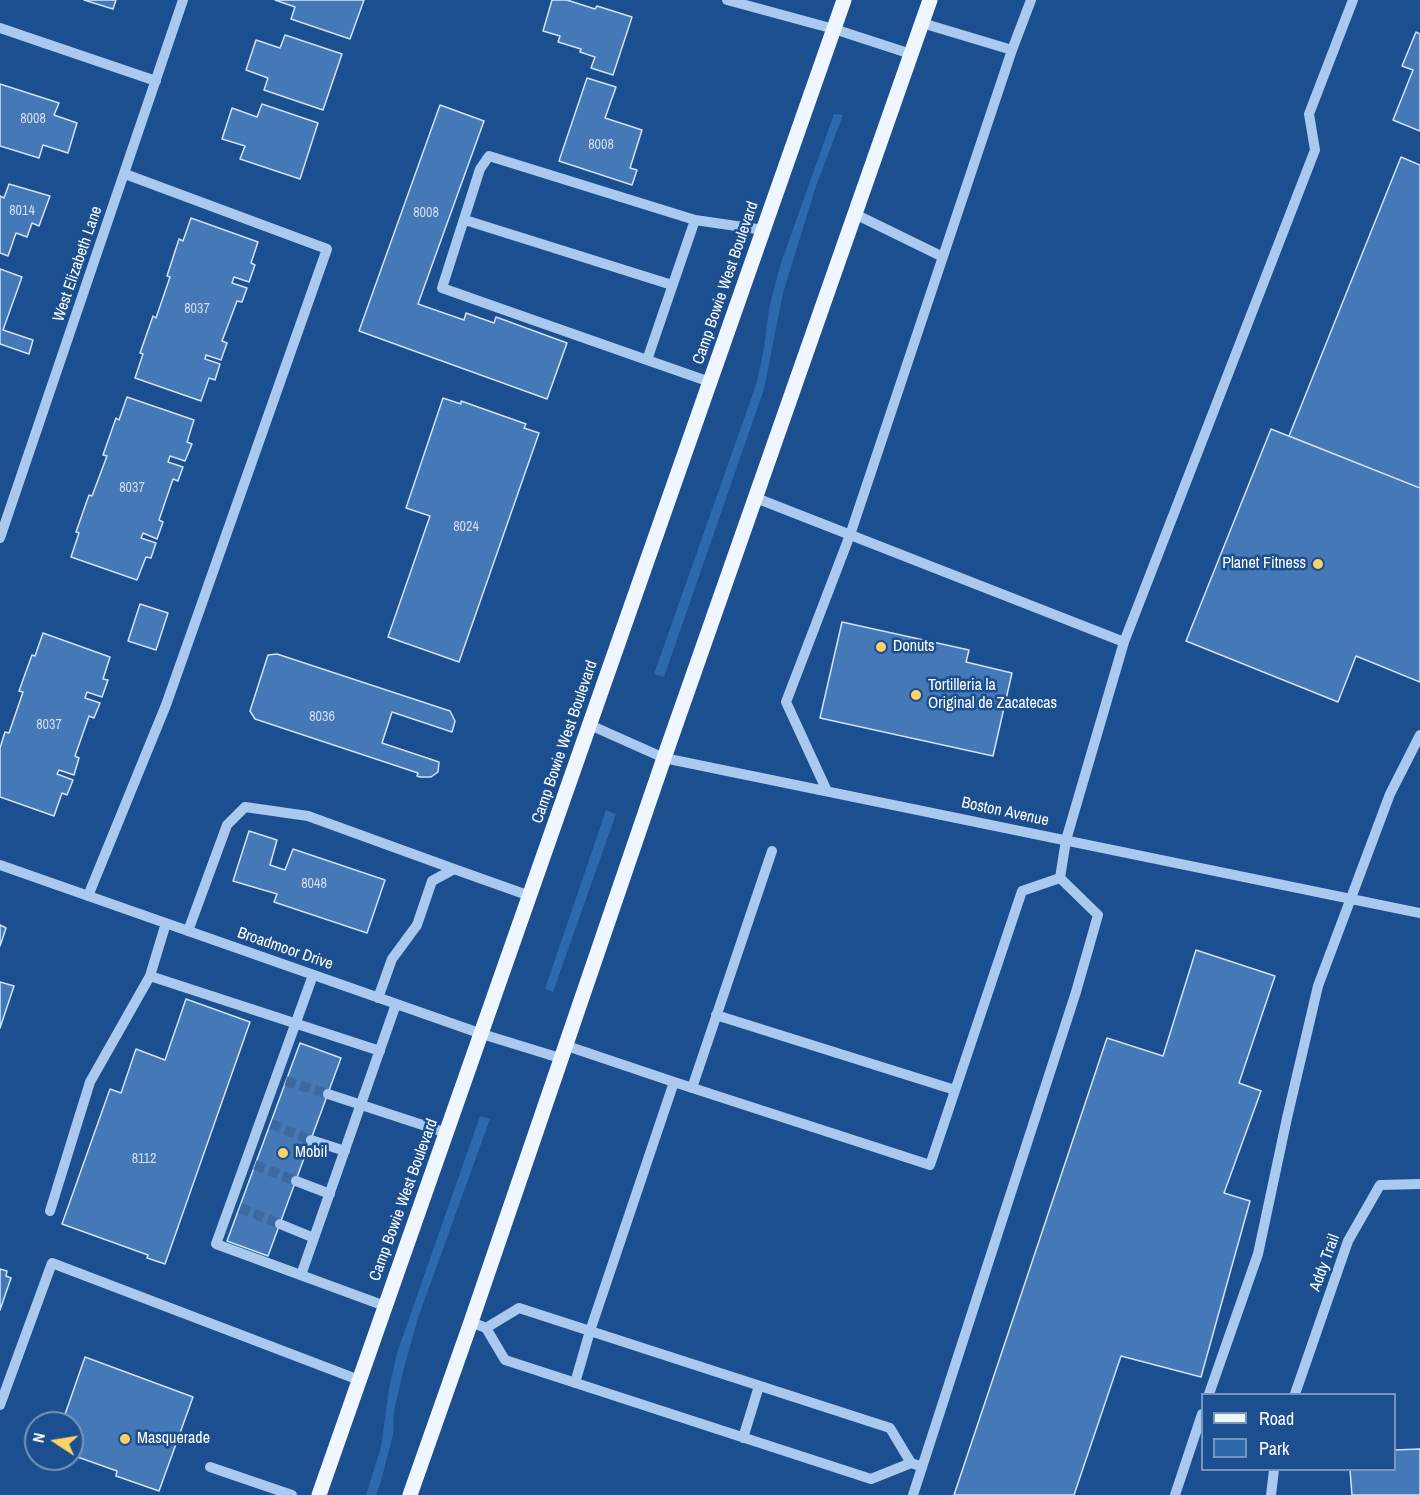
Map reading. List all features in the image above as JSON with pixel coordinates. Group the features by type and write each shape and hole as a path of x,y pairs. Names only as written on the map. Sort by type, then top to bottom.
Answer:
{"main road":[{"name":"Camp Bowie West Boulevard","path":"319,1495 844,0"},
{"path":"410,1495 664,758 930,0"}],"street":[{"name":"West Elizabeth Lane","path":"0,538 183,0"},
{"path":"727,0 747,2 911,54"},
{"path":"827,790 786,702 849,535 1012,50 1031,0"},
{"path":"1060,878 1066,840 1124,642 1315,150 1309,114 1353,0"},
{"path":"922,23 1012,50"},
{"path":"0,28 156,81"},
{"path":"710,382 442,288 480,169 489,156 695,220 764,230"},
{"path":"88,896 166,705 327,249 125,174"},
{"path":"855,214 943,257"},
{"path":"465,219 672,285"},
{"path":"647,360 695,220"},
{"path":"756,498 1124,642"},
{"name":"Boston Avenue","path":"590,725 664,758 1420,913"},
{"path":"1210,1393 1258,1254 1318,987 1390,794 1420,735"},
{"path":"188,931 227,825 245,807 308,816 530,896"},
{"path":"692,1088 772,851"},
{"name":"Broadmoor Drive","path":"0,865 482,1034 562,1052 674,1082 930,1165 956,1090"},
{"path":"378,998 392,960 417,925 432,881 454,868"},
{"path":"717,1015 956,1090 1022,891 1060,878"},
{"path":"914,1495 1076,992 1098,915 1060,878"},
{"path":"50,1211 90,1082 150,976 166,923"},
{"path":"313,975 266,1122 235,1206 216,1244 385,1306"},
{"path":"150,976 380,1051"},
{"path":"301,1275 396,1004"},
{"path":"575,1383 590,1331 674,1082"},
{"path":"328,1094 447,1133"},
{"path":"311,1140 345,1151"},
{"path":"296,1181 330,1194"},
{"name":"Addy Trail","path":"1296,1393 1347,1241 1380,1185 1420,1184"},
{"path":"280,1224 314,1238"},
{"path":"0,1405 52,1263 359,1380"},
{"path":"486,1328 519,1308 891,1428 912,1463 923,1467"},
{"path":"471,1322 486,1328 505,1360 871,1479 912,1463"},
{"path":"743,1438 759,1386"},
{"path":"1175,1495 1201,1420"},
{"path":"210,1467 292,1495"},
{"path":"1271,1495 1274,1471"}],"green space":[{"path":"834,114 843,115 816,186 783,293 764,389 664,677 654,674 757,382 769,309 780,266"},
{"path":"606,810 616,814 553,992 545,989"},
{"path":"480,1116 490,1119 418,1318 394,1411 393,1435 381,1481 376,1495 366,1495 381,1447 389,1389 397,1353"}],"building":[{"path":"84,0 116,0 113,9"},
{"path":"275,0 364,0 350,39 291,19 295,7"},
{"path":"552,0 567,0 595,9 597,6 632,17 613,75 591,68 595,57 580,52 581,49 558,42 560,36 543,31"},
{"path":"1416,32 1420,34 1420,131 1393,120 1413,70 1402,66"},
{"path":"285,35 342,54 323,110 264,90 268,78 246,70 256,40 280,48"},
{"path":"587,78 616,87 605,118 642,130 630,168 637,170 632,185 559,161"},
{"path":"0,84 59,103 54,115 77,123 68,153 43,145 39,158 0,146"},
{"path":"262,104 318,123 300,179 240,159 245,146 222,139 232,108 257,117"},
{"path":"440,105 484,121 418,304 464,320 466,313 494,323 496,317 567,343 547,399 359,331"},
{"path":"1401,157 1420,165 1420,488 1289,436"},
{"path":"9,184 50,196 39,226 32,223 27,237 16,233 8,256 0,253 0,196 4,198"},
{"path":"191,218 258,242 251,263 255,265 249,282 234,277 232,283 247,288 242,302 237,301 222,341 227,343 221,360 206,355 205,359 220,364 215,380 209,378 201,401 135,378 143,354 140,353 153,316 156,318 170,277 167,276 179,239 183,241"},
{"path":"0,269 22,277 3,330 33,340 29,354 0,344"},
{"path":"127,397 194,420 187,442 192,444 185,461 170,456 168,462 183,467 178,481 173,479 159,520 163,522 157,539 143,533 141,538 156,543 151,558 146,557 137,580 71,557 79,533 76,532 89,495 92,496 107,456 103,455 116,418 119,420"},
{"path":"443,398 461,404 461,401 526,424 524,428 539,433 459,662 388,637 430,516 406,508"},
{"name":"Planet Fitness","path":"1271,429 1420,488 1420,682 1356,656 1338,702 1186,641"},
{"path":"140,604 168,613 156,650 128,641"},
{"name":"Tortilleria la Original de Zacatecas","path":"842,622 969,650 966,662 1012,673 993,756 820,718"},
{"path":"43,633 110,657 103,679 108,680 102,697 87,692 85,698 100,703 94,718 89,716 75,756 79,758 74,775 59,770 57,774 73,780 67,795 62,793 54,816 0,797 0,748 5,732 9,733 23,692 19,691"},
{"path":"277,654 450,711 455,721 452,732 392,712 382,743 439,762 438,772 431,777 420,777 417,776 418,773 255,719 250,711 268,655"},
{"path":"249,831 277,840 270,865 285,870 293,849 385,880 367,933 274,902 277,894 233,881"},
{"path":"0,925 6,928 0,946"},
{"path":"1196,950 1275,976 1239,1083 1261,1091 1224,1193 1250,1201 1201,1377 1121,1356 1074,1495 954,1495 1107,1038 1163,1056"},
{"path":"0,982 14,986 0,1028"},
{"path":"186,999 250,1022 165,1264 147,1258 148,1255 62,1224 110,1089 121,1093 136,1049 165,1060"},
{"name":"Mobil","path":"300,1043 341,1058 268,1256 227,1241"},
{"path":"0,1269 7,1271 6,1276 11,1278 0,1310"},
{"name":"Masquerade","path":"85,1357 193,1397 159,1491 116,1476 117,1471 84,1459 84,1411 66,1411"},
{"path":"1420,1449 1420,1495 1352,1495 1350,1471 1396,1471 1396,1450"}],"tunnel":[{"path":"286,1081 328,1094"},
{"path":"271,1124 311,1140"},
{"path":"255,1165 296,1181"},
{"path":"240,1208 280,1224"}],"place":[{"name":"Planet Fitness","path":"1318,564"},
{"name":"Donuts","path":"881,647"},
{"name":"Tortilleria la Original de Zacatecas","path":"916,695"},
{"name":"Mobil","path":"283,1153"},
{"name":"Masquerade","path":"125,1439"}]}
